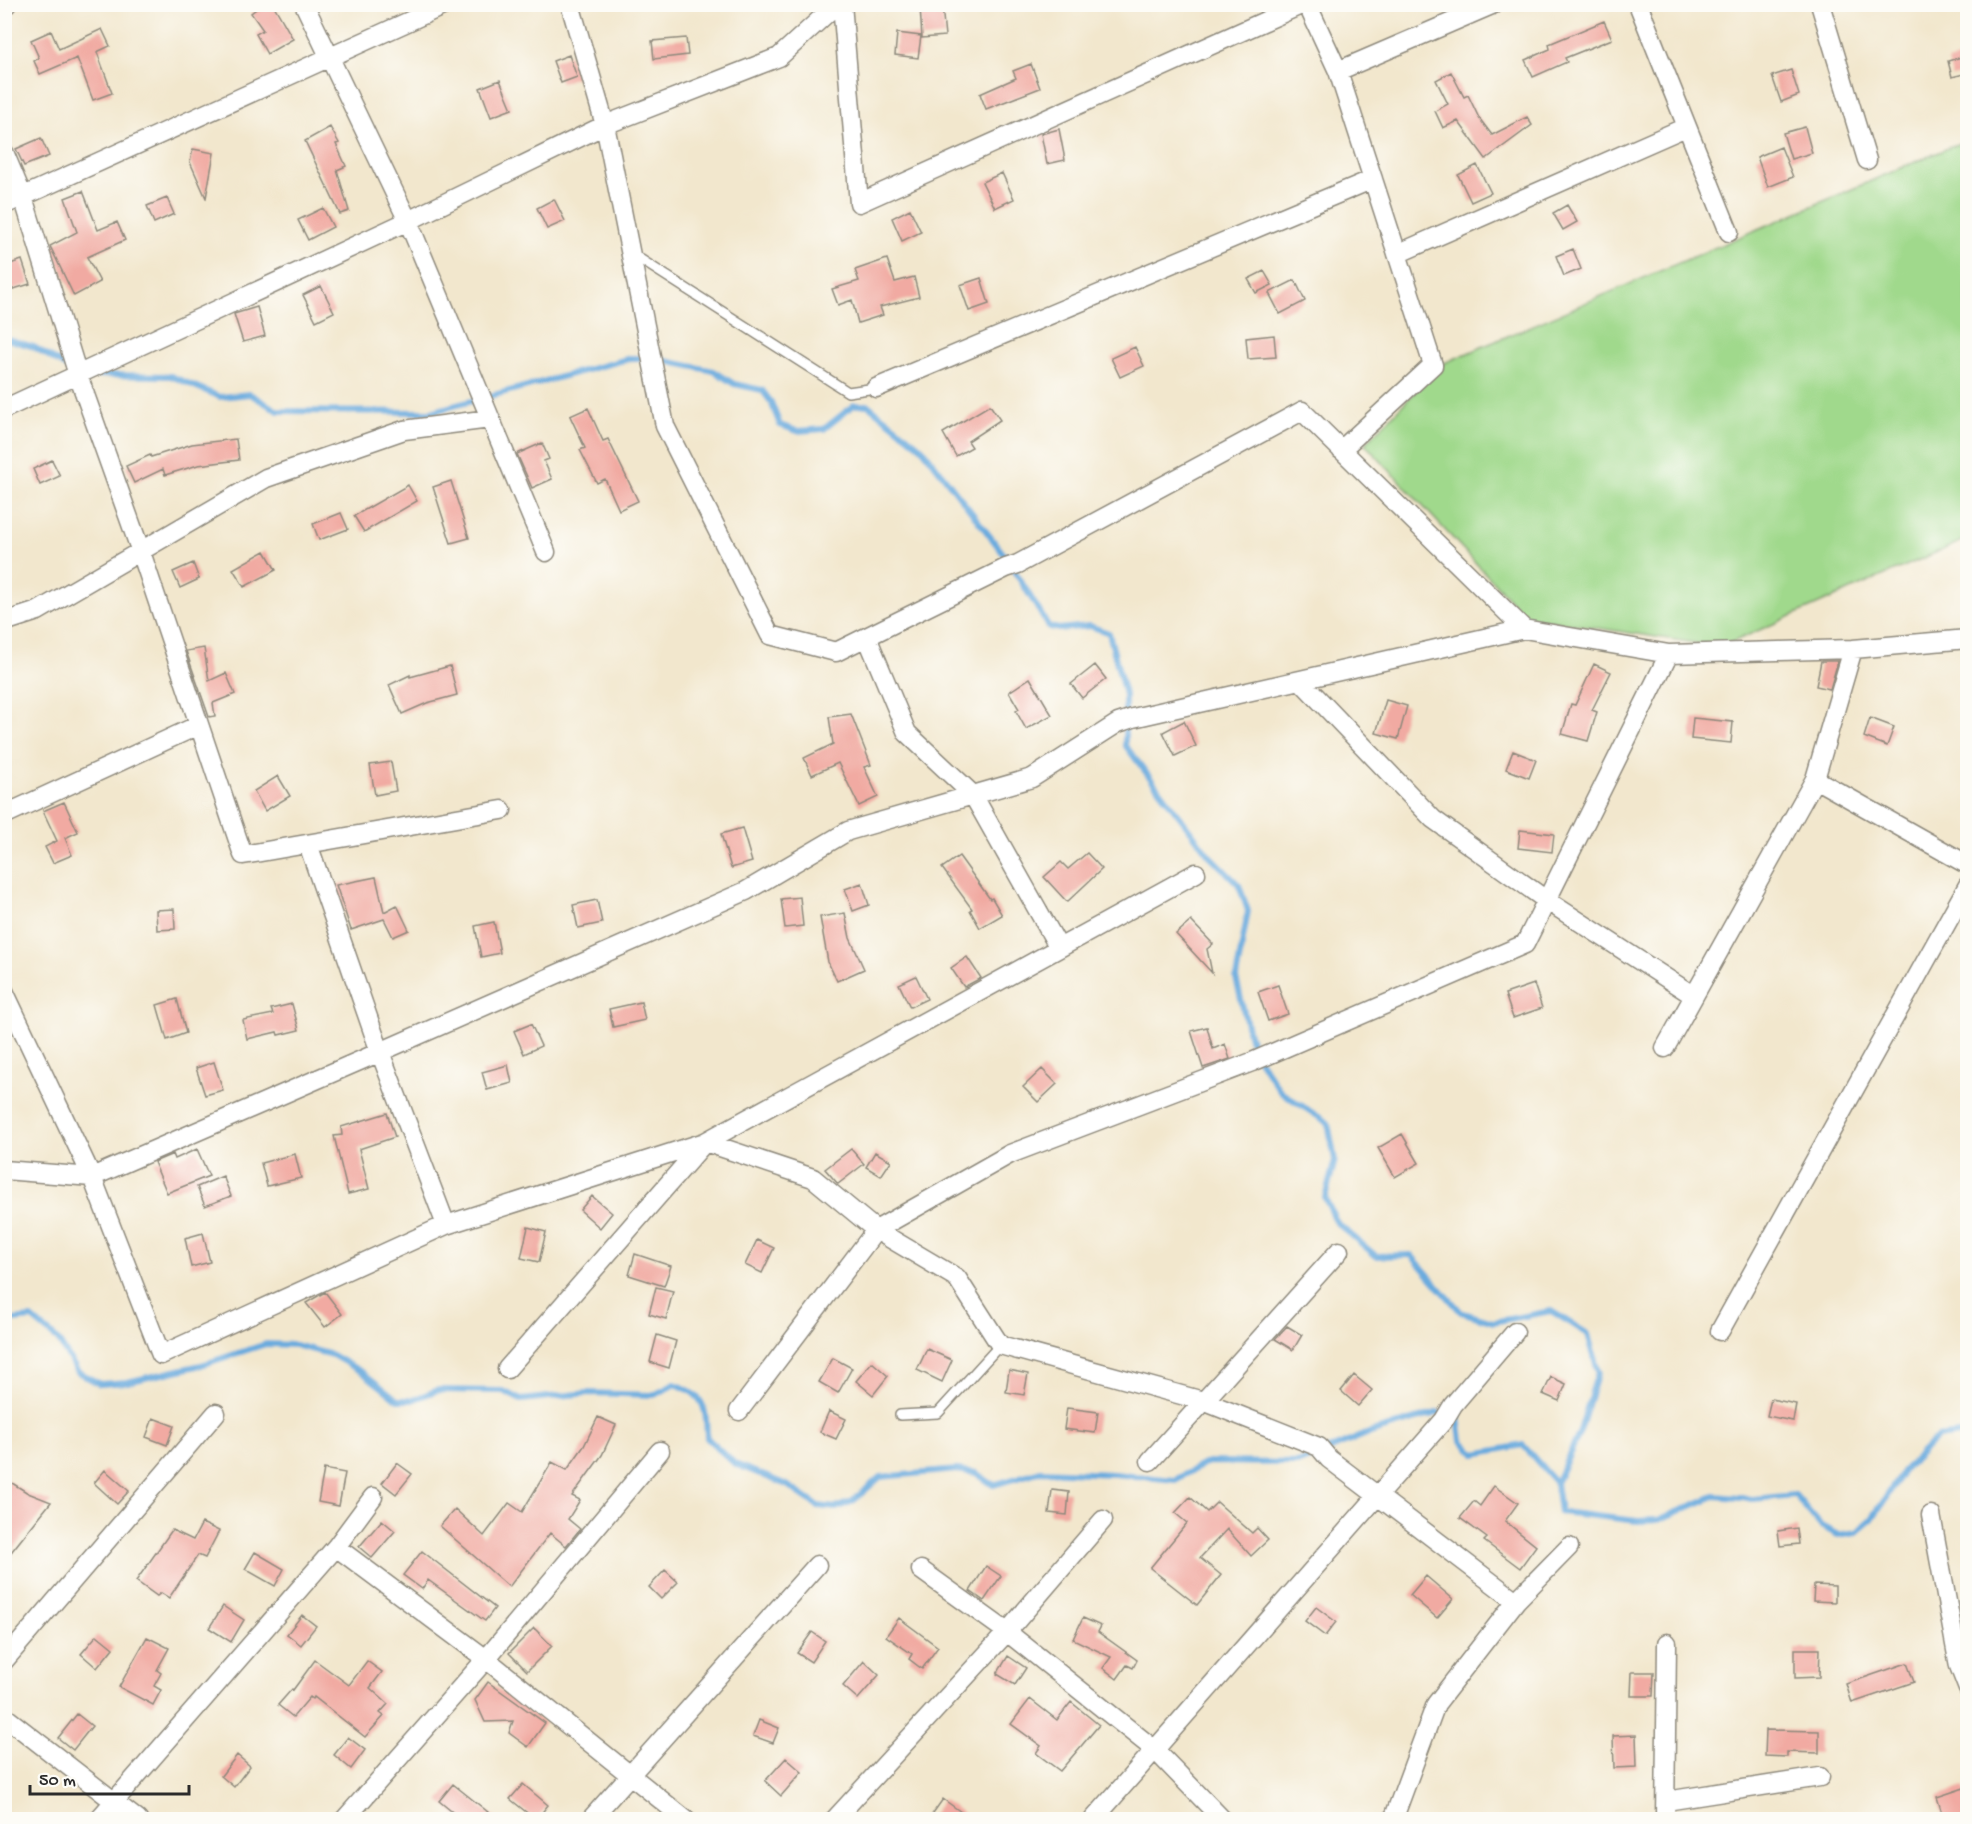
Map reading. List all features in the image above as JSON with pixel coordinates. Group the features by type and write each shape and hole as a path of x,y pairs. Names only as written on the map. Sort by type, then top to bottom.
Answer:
{"street":[{"path":"304,4 408,220 546,552"},
{"path":"4,205 447,4"},
{"path":"570,4 605,125 665,426 770,635 836,652 1012,566 1302,411 1524,629"},
{"path":"4,409 605,125 779,57 840,4"},
{"path":"840,4 859,203 1305,4 1338,71 1433,365 1341,450"},
{"path":"1338,71 1494,4"},
{"path":"1638,4 1730,232"},
{"path":"1820,4 1868,159"},
{"path":"1397,254 1686,127"},
{"path":"4,152 23,197 78,375 141,552 243,855 502,810"},
{"path":"876,388 1373,179"},
{"path":"4,622 38,611 266,478 404,430 485,405"},
{"path":"4,1170 92,1177 746,891 848,831 1032,778 1125,721 1524,629 1669,654 1852,649 1968,639"},
{"path":"867,637 908,733 973,795 1058,946"},
{"path":"1665,1048 1815,779 1852,649"},
{"path":"739,1411 876,1230 1010,1154 1257,1059 1525,944 1669,654"},
{"path":"1300,680 1433,819 1546,900 1694,996"},
{"path":"4,815 199,725"},
{"path":"1815,779 1968,865"},
{"path":"308,844 380,1052 446,1225"},
{"path":"4,991 92,1177 161,1354 446,1225 705,1142 1058,946 1196,873"},
{"path":"1720,1331 1968,885"},
{"path":"705,1142 813,1178 876,1230 957,1278 1000,1346 1203,1401 1324,1453 1516,1601"},
{"path":"507,1369 705,1142"},
{"path":"1150,1461 1338,1251"},
{"path":"1093,1820 1378,1495 1515,1332"},
{"path":"4,1662 216,1413"},
{"path":"344,1820 486,1659 660,1451"},
{"path":"98,1820 336,1547 373,1497"},
{"path":"1931,1515 1959,1666 1968,1689"},
{"path":"834,1820 1007,1632 1103,1520"},
{"path":"336,1547 486,1659 686,1820"},
{"path":"1393,1820 1436,1704 1516,1601 1569,1547"},
{"path":"590,1820 817,1565"},
{"path":"921,1570 1007,1632 1155,1749 1223,1820"},
{"path":"1665,1820 1667,1643"},
{"path":"4,1716 138,1820"},
{"path":"1666,1801 1820,1777"}],"lane":[{"path":"630,253 848,392 876,388"},
{"path":"900,1415 938,1413 1000,1346"}],"green space":[{"path":"1967,140 1967,539 1721,647 1526,617 1365,444 1442,364"}],"building":[{"path":"263,4 273,4 293,39 267,54 256,34 263,30 251,13"},
{"path":"942,6 945,36 922,38 920,7"},
{"path":"1604,21 1612,39 1565,58 1567,62 1533,77 1525,60 1550,49 1549,44"},
{"path":"102,29 110,46 97,52 112,93 93,100 77,58 40,74 34,61 39,58 31,40 51,31 59,49"},
{"path":"897,33 921,36 918,58 895,55"},
{"path":"686,38 688,55 654,59 652,41"},
{"path":"569,55 577,77 561,83 553,61"},
{"path":"1968,55 1968,73 1952,77 1948,61"},
{"path":"1031,64 1040,88 986,109 980,94 1016,78 1013,71"},
{"path":"1791,70 1799,95 1781,102 1772,76"},
{"path":"1451,72 1464,97 1468,95 1479,118 1492,135 1527,117 1532,125 1486,159 1458,121 1443,128 1435,111 1448,104 1436,80"},
{"path":"500,80 512,109 491,117 480,88"},
{"path":"330,127 339,143 336,144 346,166 337,170 349,211 340,214 305,141"},
{"path":"1805,127 1812,153 1791,159 1783,133"},
{"path":"1059,129 1065,160 1047,164 1041,134"},
{"path":"41,138 49,156 24,166 16,149"},
{"path":"1781,147 1793,177 1768,187 1757,157"},
{"path":"193,149 214,153 206,198 190,162"},
{"path":"1477,165 1491,193 1471,202 1458,175"},
{"path":"1002,173 1014,199 995,208 982,182"},
{"path":"83,191 98,230 117,222 125,240 87,257 100,282 74,296 50,246 77,232 65,198"},
{"path":"167,198 174,214 154,223 147,206"},
{"path":"554,199 565,221 547,229 537,208"},
{"path":"1567,205 1577,222 1563,230 1553,213"},
{"path":"323,208 333,227 308,240 298,220"},
{"path":"910,209 921,232 902,241 892,218"},
{"path":"1573,249 1581,269 1564,276 1556,256"},
{"path":"887,259 895,282 914,277 919,297 880,307 883,315 858,323 852,300 838,305 832,289 859,281 855,270"},
{"path":"22,260 30,284 4,292 4,266"},
{"path":"1264,271 1272,285 1256,293 1248,279"},
{"path":"981,278 989,304 969,311 960,285"},
{"path":"1295,280 1305,301 1280,314 1269,293"},
{"path":"321,286 334,312 316,321 303,295"},
{"path":"257,307 265,336 243,342 234,314"},
{"path":"1274,335 1276,357 1248,359 1246,338"},
{"path":"1135,347 1144,366 1120,377 1111,358"},
{"path":"990,405 1000,420 968,441 972,447 956,456 943,433"},
{"path":"588,408 603,441 608,439 638,501 619,510 605,479 597,483 580,450 585,448 570,416"},
{"path":"236,439 239,460 198,465 165,475 163,469 134,483 126,466 150,455 151,457 192,444"},
{"path":"542,443 549,459 544,461 552,479 532,488 517,454"},
{"path":"52,460 60,476 40,485 33,469"},
{"path":"451,481 469,538 451,543 433,487"},
{"path":"408,485 417,501 364,532 354,516"},
{"path":"341,513 348,529 319,540 313,524"},
{"path":"265,551 276,570 244,587 233,569"},
{"path":"193,563 199,579 180,588 173,572"},
{"path":"204,648 209,681 226,673 235,694 213,703 215,716 209,717 186,651"},
{"path":"1821,661 1838,661 1830,689 1816,686"},
{"path":"1594,664 1611,672 1592,710 1597,712 1588,741 1562,734 1571,704 1575,705"},
{"path":"1095,665 1106,679 1082,698 1071,684"},
{"path":"450,666 457,695 427,703 402,714 389,685 410,675 410,677"},
{"path":"1030,678 1052,715 1026,729 1016,711 1019,709 1009,692"},
{"path":"1386,700 1407,706 1398,739 1376,733"},
{"path":"851,714 871,765 864,767 878,797 859,806 838,763 812,775 804,758 833,744 829,717"},
{"path":"1693,718 1733,722 1731,743 1691,739"},
{"path":"1870,718 1894,727 1887,746 1864,737"},
{"path":"1184,721 1196,746 1175,756 1163,732"},
{"path":"1513,751 1536,760 1529,778 1506,769"},
{"path":"391,762 396,791 375,795 370,765"},
{"path":"278,776 290,796 265,811 254,791"},
{"path":"64,802 78,832 65,838 72,855 53,863 45,847 57,841 43,811"},
{"path":"742,828 752,862 731,868 721,834"},
{"path":"1520,830 1554,834 1552,852 1518,848"},
{"path":"1087,853 1102,869 1067,902 1044,877 1061,862 1068,869"},
{"path":"959,856 990,899 992,898 1002,915 980,928 970,910 972,909 942,868"},
{"path":"376,877 384,912 397,905 409,930 393,937 384,919 351,930 336,885"},
{"path":"862,883 869,905 853,911 845,889"},
{"path":"800,897 803,926 785,928 781,899"},
{"path":"597,900 602,923 578,928 573,905"},
{"path":"174,909 175,929 157,930 156,910"},
{"path":"845,913 850,938 864,969 837,981 828,962 820,917"},
{"path":"1191,921 1213,944 1207,949 1212,973 1176,934"},
{"path":"494,922 500,953 481,957 475,926"},
{"path":"967,957 981,978 964,987 951,968"},
{"path":"916,976 927,999 910,1007 899,984"},
{"path":"1534,984 1542,1008 1513,1018 1505,994"},
{"path":"1278,985 1288,1014 1268,1021 1258,992"},
{"path":"177,999 186,1033 167,1040 157,1005"},
{"path":"641,1002 645,1020 613,1027 609,1009"},
{"path":"292,1004 299,1030 247,1039 243,1020 273,1014 271,1009"},
{"path":"531,1024 541,1046 524,1054 514,1031"},
{"path":"1207,1027 1213,1049 1225,1044 1230,1059 1203,1068 1191,1031"},
{"path":"214,1062 223,1090 205,1095 196,1068"},
{"path":"508,1065 512,1083 487,1090 482,1072"},
{"path":"1042,1069 1057,1084 1038,1102 1023,1087"},
{"path":"387,1113 395,1137 359,1149 369,1189 348,1194 334,1136 342,1135 341,1127"},
{"path":"1402,1134 1419,1163 1395,1177 1378,1148"},
{"path":"197,1149 209,1176 167,1193 154,1162 173,1154 175,1159"},
{"path":"851,1149 864,1164 838,1184 825,1169"},
{"path":"875,1152 891,1161 881,1176 866,1167"},
{"path":"295,1154 301,1178 267,1186 261,1163"},
{"path":"223,1176 231,1196 205,1206 197,1187"},
{"path":"592,1196 612,1213 600,1228 580,1210"},
{"path":"528,1227 546,1232 539,1262 521,1258"},
{"path":"203,1233 210,1262 191,1267 185,1238"},
{"path":"757,1240 774,1248 762,1273 745,1265"},
{"path":"635,1254 671,1266 664,1286 629,1275"},
{"path":"656,1287 673,1291 666,1319 649,1314"},
{"path":"325,1292 342,1314 325,1327 306,1303"},
{"path":"1287,1326 1302,1335 1293,1350 1275,1339"},
{"path":"657,1335 676,1341 669,1368 650,1362"},
{"path":"927,1349 952,1360 942,1382 917,1370"},
{"path":"833,1358 852,1368 838,1393 819,1382"},
{"path":"872,1362 888,1376 873,1395 856,1381"},
{"path":"1009,1370 1028,1374 1024,1395 1006,1392"},
{"path":"1354,1375 1372,1390 1358,1406 1341,1391"},
{"path":"1551,1377 1566,1384 1559,1401 1543,1394"},
{"path":"1771,1399 1796,1404 1793,1421 1767,1416"},
{"path":"1067,1408 1098,1412 1095,1433 1064,1429"},
{"path":"829,1411 846,1419 836,1439 820,1432"},
{"path":"598,1417 616,1425 602,1455 572,1496 580,1500 568,1519 580,1529 566,1546 550,1533 509,1587 440,1526 455,1509 484,1536 509,1503 522,1512 552,1462 567,1470 584,1446"},
{"path":"153,1418 174,1426 167,1445 146,1437"},
{"path":"397,1463 412,1474 396,1494 382,1483"},
{"path":"324,1469 345,1473 339,1506 318,1502"},
{"path":"105,1470 129,1491 117,1504 94,1483"},
{"path":"4,1478 28,1493 51,1502 4,1561"},
{"path":"1494,1486 1518,1503 1505,1521 1536,1546 1520,1568 1484,1541 1487,1538 1460,1518 1474,1501 1480,1506"},
{"path":"1052,1490 1069,1492 1067,1515 1049,1513"},
{"path":"1190,1497 1207,1512 1217,1502 1252,1533 1257,1528 1268,1540 1251,1556 1227,1529 1200,1558 1221,1575 1197,1605 1150,1568 1187,1523 1175,1513"},
{"path":"382,1520 395,1531 372,1558 359,1547"},
{"path":"202,1523 219,1531 205,1558 198,1555 169,1598 161,1593 157,1596 136,1581 172,1530 193,1540"},
{"path":"1797,1528 1799,1544 1780,1546 1778,1531"},
{"path":"422,1551 495,1608 485,1621 428,1580 422,1589 403,1575"},
{"path":"255,1552 284,1569 275,1586 245,1569"},
{"path":"986,1566 1001,1576 984,1601 970,1591"},
{"path":"665,1570 678,1582 661,1599 649,1587"},
{"path":"1426,1576 1453,1599 1437,1618 1410,1595"},
{"path":"1814,1585 1835,1586 1835,1602 1813,1601"},
{"path":"223,1606 244,1620 231,1642 209,1628"},
{"path":"1316,1607 1336,1622 1325,1636 1305,1621"},
{"path":"302,1615 316,1626 301,1645 287,1634"},
{"path":"899,1618 938,1647 922,1669 909,1659 912,1654 886,1636"},
{"path":"1083,1618 1101,1626 1098,1632 1137,1660 1133,1668 1127,1665 1117,1679 1103,1668 1111,1657 1073,1639"},
{"path":"534,1628 552,1646 527,1671 509,1653"},
{"path":"812,1632 825,1641 811,1662 797,1653"},
{"path":"97,1635 113,1648 97,1668 81,1654"},
{"path":"147,1637 169,1648 157,1670 161,1673 154,1686 161,1690 153,1705 119,1687"},
{"path":"1795,1649 1820,1649 1819,1677 1795,1678"},
{"path":"1008,1656 1026,1668 1015,1685 997,1674"},
{"path":"315,1660 349,1685 367,1661 382,1672 370,1688 388,1704 380,1713 384,1716 365,1737 314,1697 313,1699 310,1697 293,1717 278,1705 293,1690"},
{"path":"864,1661 879,1675 858,1699 843,1686"},
{"path":"1907,1663 1914,1682 1852,1703 1846,1684"},
{"path":"1632,1672 1654,1672 1653,1696 1631,1696"},
{"path":"488,1682 545,1723 528,1747 509,1733 513,1721 485,1722 475,1700"},
{"path":"1030,1699 1057,1720 1071,1702 1099,1725 1060,1771 1036,1753 1041,1746 1011,1724"},
{"path":"77,1714 92,1726 73,1750 58,1738"},
{"path":"759,1720 779,1728 773,1743 753,1736"},
{"path":"1766,1730 1819,1731 1819,1753 1787,1752 1787,1757 1765,1756"},
{"path":"1636,1735 1637,1767 1614,1768 1613,1736"},
{"path":"348,1737 365,1750 351,1769 334,1755"},
{"path":"237,1755 250,1766 234,1787 221,1776"},
{"path":"786,1758 802,1772 781,1796 765,1781"},
{"path":"453,1784 498,1820 462,1820 439,1801"},
{"path":"523,1784 548,1805 536,1820 510,1799"},
{"path":"1964,1788 1968,1798 1968,1820 1944,1820 1937,1797"},
{"path":"943,1799 972,1820 928,1820"}],"waterway":[{"path":"4,338 34,347 71,370"},
{"path":"92,375 171,376 220,397 250,394 278,411 431,412 631,358 651,358 714,371 734,384 762,390 771,402 780,425 797,431 824,429 854,405 868,405 922,448 1006,557 1049,627 1059,629 1090,626 1109,633 1125,695 1125,745 1209,855 1239,885 1248,911 1236,978 1253,1051 1281,1092 1328,1123 1335,1160 1325,1198 1337,1223 1376,1256 1411,1255 1461,1312 1493,1322 1551,1311 1588,1334 1598,1372 1579,1434 1556,1483"},
{"path":"4,1321 32,1318 57,1339 78,1372 100,1384 127,1382 201,1365 266,1344 295,1345 332,1355 362,1372 398,1400 412,1400 438,1390 503,1391 521,1400 588,1393 654,1395 675,1384 698,1398 705,1411 707,1438 735,1464 787,1485 818,1506 836,1508 853,1501 880,1477 957,1470 976,1473 993,1485 1041,1471 1114,1474 1175,1480 1208,1462 1297,1463 1369,1433 1437,1413 1458,1418 1461,1440 1475,1454 1523,1445 1556,1483 1560,1512 1638,1521 1658,1520 1714,1496 1753,1499 1795,1495 1821,1526 1838,1535 1857,1532 1872,1519 1904,1470 1937,1437 1968,1433"}]}
